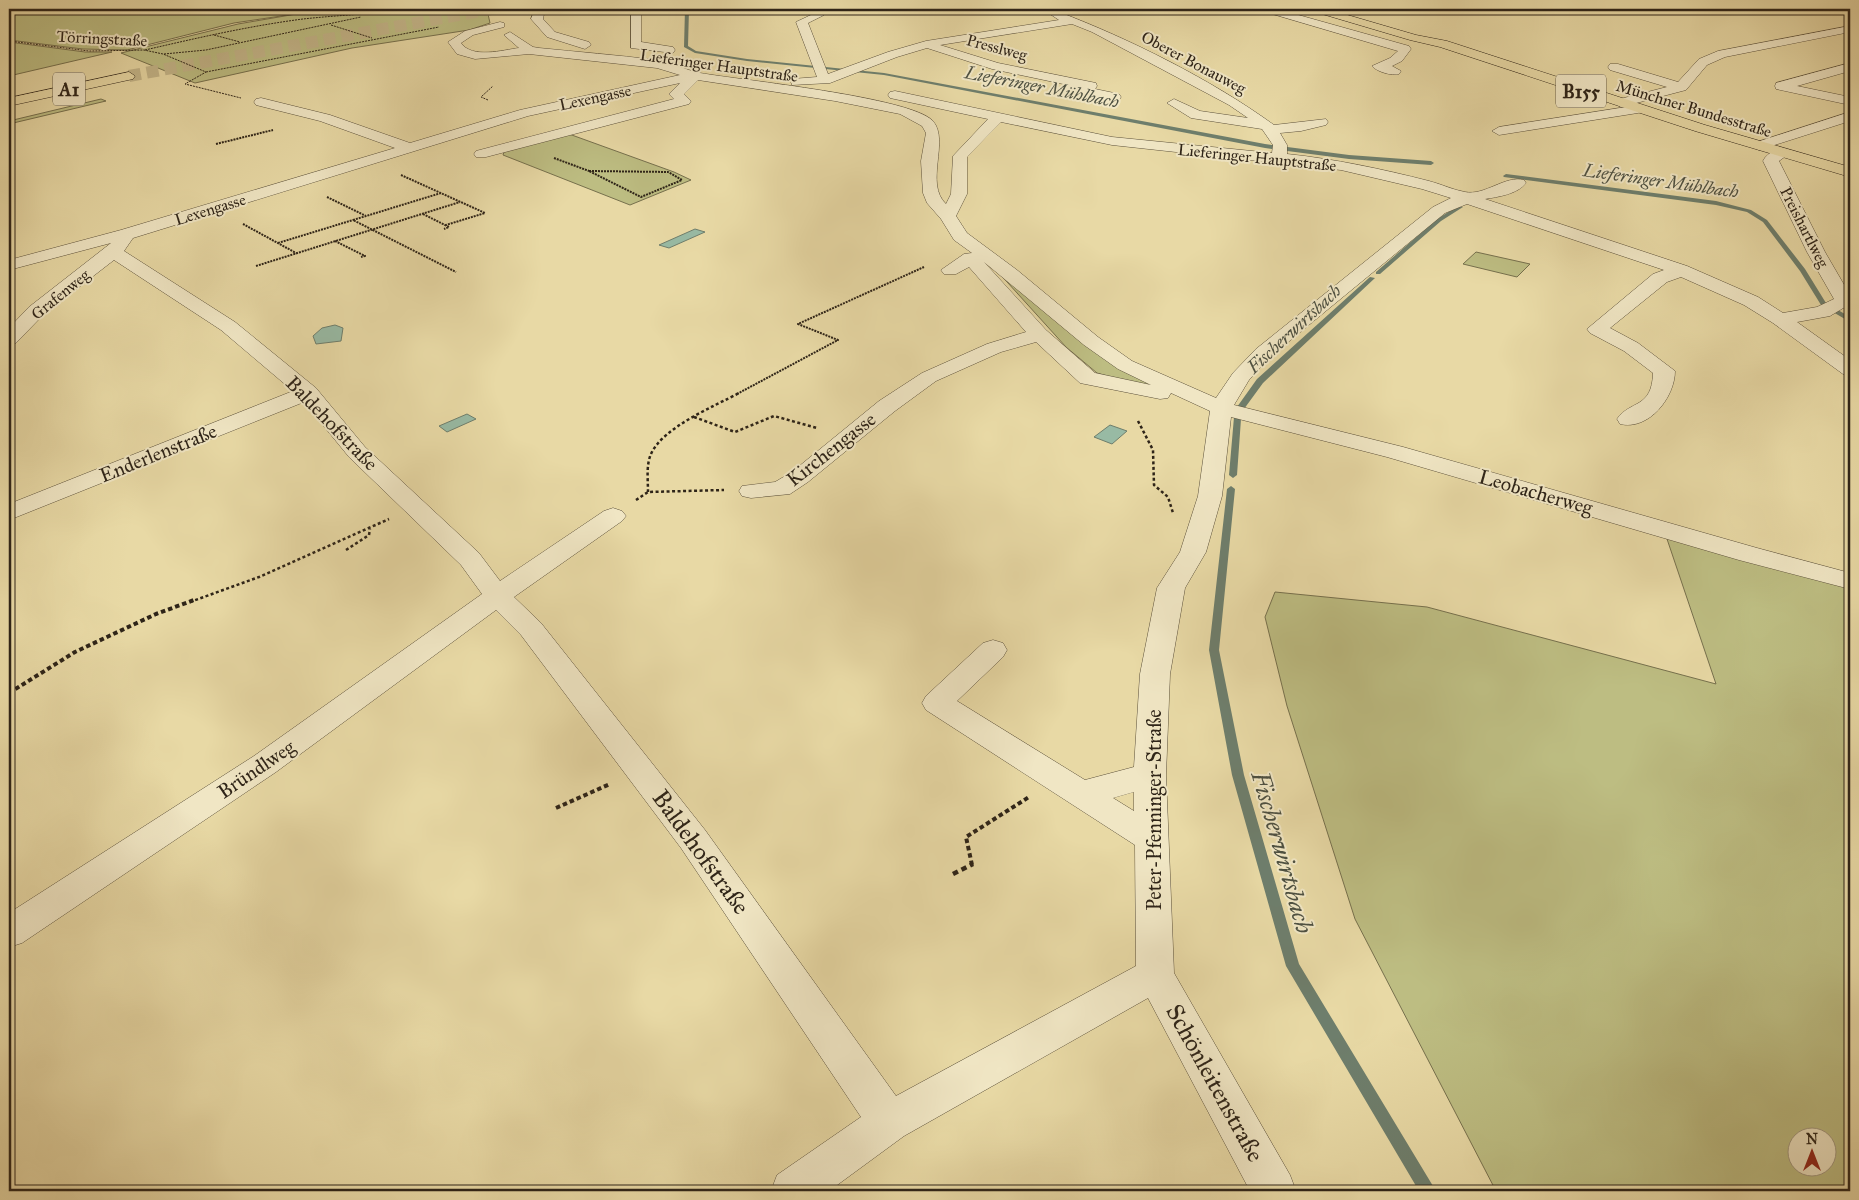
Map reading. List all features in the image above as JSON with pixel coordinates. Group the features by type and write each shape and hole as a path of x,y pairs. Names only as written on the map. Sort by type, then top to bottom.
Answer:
{"main road":[{"name":"Münchner Bundesstraße","path":"1316,9 1414,38 1443,44 1639,109 1783,154 1850,172"},
{"name":"Münchner Bundesstraße","path":"1344,10 1431,36 1443,44"},
{"name":"A1","path":"9,93 115,69"},
{"name":"A1","path":"9,102 129,76"}],"street":[{"name":"Lieferinger Hauptstraße","path":"540,9 537,19 540,26 548,34 560,39 613,52"},
{"name":"Lieferinger Hauptstraße","path":"504,25 542,44 613,52 687,56 636,45 636,9"},
{"name":"Lieferinger Hauptstraße","path":"815,9 818,15 802,22 820,72"},
{"name":"Oberer Bonauweg","path":"1042,9 1096,30 1188,76 1234,102 1269,128 1280,151"},
{"path":"1266,9 1405,49 1401,57 1391,63 1378,66 1394,71"},
{"name":"Presslweg","path":"820,72 846,71 926,46 1072,21"},
{"path":"529,50 504,25 469,32 454,42 460,51 467,54 492,55 529,50 659,64 695,76 863,102 904,111 919,118 927,123 933,133 929,161 931,194 935,203 948,216 971,259 1040,334 1088,378 1210,403"},
{"path":"1621,103 1681,87 1703,62 1722,54 1850,29"},
{"name":"Presslweg","path":"926,46 996,66 1091,86"},
{"path":"1614,67 1681,87"},
{"path":"1850,67 1781,86 1850,101"},
{"name":"Lieferinger Hauptstraße","path":"785,73 820,72 998,117 1112,141 1280,151 1427,185 1681,270 1733,292 1780,319 1850,370"},
{"path":"481,154 684,102 676,94 695,76 806,82 820,72"},
{"name":"Lexengasse","path":"9,265 121,243 214,208 525,112 695,76"},
{"name":"Presslweg","path":"1060,80 1062,85 1071,88 1114,97"},
{"path":"261,102 317,116 410,148"},
{"path":"1174,103 1196,115 1269,128 1301,127 1321,122"},
{"path":"1500,131 1639,109"},
{"path":"1758,146 1819,128 1850,116"},
{"path":"948,216 959,194 960,156 998,117"},
{"name":"Preishartlweg","path":"1780,319 1830,308 1844,300 1816,252 1771,161 1772,158 1783,154"},
{"name":"Peter-Pfenninger-Straße","path":"1155,976 1150,775 1155,674 1171,588 1193,552 1210,496 1210,403 1240,377 1263,353 1439,210 1466,198 1498,192 1518,182"},
{"path":"960,236 1012,274 1091,341 1125,365 1210,403"},
{"name":"Grafenweg","path":"9,339 36,311 121,243"},
{"name":"Baldehofstraße","path":"121,243 228,326 308,393 357,452 470,559 497,596 531,628 640,768 709,862 889,1122"},
{"path":"950,270 971,259"},
{"path":"1628,419 1646,412 1656,399 1665,382 1664,371 1632,347 1596,329 1660,278 1681,270"},
{"name":"Kirchengasse","path":"751,491 781,489 800,477 887,406 929,377 994,348 1040,334"},
{"name":"Enderlenstraße","path":"9,513 308,393"},
{"name":"Leobacherweg","path":"1210,403 1404,455 1748,554 1850,581"},
{"path":"497,596 612,516"},
{"name":"Bründlweg","path":"9,932 265,764 497,596"},
{"path":"993,650 937,703 1152,839"},
{"path":"1082,794 1150,775"},
{"path":"793,1191 889,1122 1155,976"},
{"name":"Schönleitenstraße","path":"1155,976 1274,1191"}],"path":[{"path":"144,50 214,34 304,19 368,15 413,9"},
{"path":"163,54 194,52 368,15"},
{"path":"329,24 373,39"},
{"path":"261,102 185,84 206,72 439,27"},
{"path":"214,34 241,42"},
{"name":"Törringstraße","path":"9,41 88,51 144,50 163,54 206,72"},
{"path":"216,144 245,138 317,116"},
{"path":"519,145 589,172 641,197 682,180 668,172 661,171 589,172"},
{"path":"369,160 484,213 446,226 422,214"},
{"path":"298,182 366,216"},
{"path":"278,243 440,194"},
{"path":"256,266 460,202"},
{"path":"214,208 296,253"},
{"path":"353,220 456,272"},
{"path":"444,229 449,227 446,226"},
{"path":"335,241 364,256 361,257"},
{"path":"648,492 648,471 651,454 661,439 694,417 838,340 798,324 927,265"},
{"path":"694,417 735,432 774,416 849,437"},
{"path":"1138,421 1153,450 1154,484"},
{"path":"612,516 648,492 751,491"},
{"path":"9,693 75,652 156,614 259,577 417,507"},
{"path":"346,550 369,536 370,528"},
{"path":"556,808 605,788 640,768"},
{"path":"953,874 972,864 966,837 1029,797 1035,799"}],"green space":[{"path":"9,9 77,9 95,12 106,9 358,9 364,11 381,9 491,9 488,14 490,23 469,30 352,48 195,83 121,53 238,24 308,12 234,23 127,50 83,49 9,40"},
{"path":"9,42 85,52 112,52 9,76"},
{"path":"101,99 106,101 9,124 9,121"},
{"path":"569,134 691,180 630,205 503,155 504,152"},
{"path":"1476,252 1530,264 1517,277 1463,264"},
{"path":"998,272 1173,393 1097,373 1066,347"},
{"path":"1666,536 1850,583 1850,1191 1496,1191 1355,919 1287,706 1265,617 1275,592 1427,607 1716,684"}],"shaded area":[{"path":"695,229 705,232 669,248 659,245"},
{"path":"335,325 343,328 341,341 316,344 313,336 322,328"},
{"path":"467,414 476,419 447,432 439,426"},
{"path":"1110,425 1127,431 1112,444 1094,437"}],"waterway":[{"name":"Lieferinger Mühlbach","path":"687,9 686,47 695,52 747,60 884,74 1265,146 1349,157 1431,163"},
{"name":"Lieferinger Mühlbach","path":"1506,176 1716,203 1749,211 1765,221 1803,270 1823,304 1850,320"},
{"name":"Fischerwirtsbach","path":"1378,273 1439,220 1460,207"},
{"name":"Fischerwirtsbach","path":"1241,407 1260,381 1372,278"},
{"name":"Fischerwirtsbach","path":"1233,475 1237,419"},
{"name":"Fischerwirtsbach","path":"1231,489 1214,650 1238,775 1293,966 1428,1191"}],"tunnel":[{"path":"129,76 491,9"}]}
